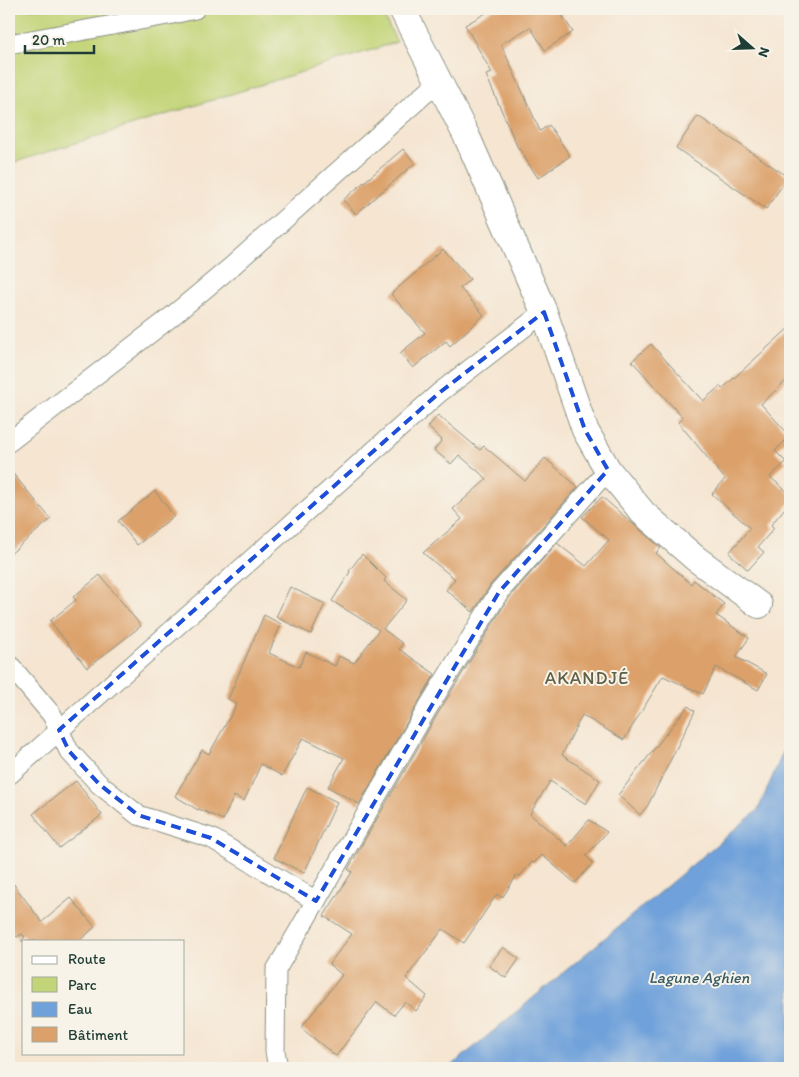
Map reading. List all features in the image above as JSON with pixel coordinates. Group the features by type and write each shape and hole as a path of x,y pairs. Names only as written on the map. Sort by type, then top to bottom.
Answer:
{"street":[{"path":"9,44 168,16 195,9"},
{"path":"402,9 467,136 544,312 585,430 608,470 643,513 695,558 759,605"},
{"path":"9,442 171,317 231,267 438,81"},
{"path":"9,775 440,393 544,312"},
{"path":"278,1068 275,1050 276,970 427,709 499,592 608,470"},
{"path":"9,664 52,715 69,751 100,784 138,815 210,838 316,901"}],"highlighted area":[{"path":"544,312 585,430 608,470 499,592 316,901 211,838 138,815 99,784 69,751 59,730 439,393"}],"green space":[{"path":"9,9 380,9 397,42 9,164"}],"water":[{"name":"Lagune Aghien","path":"790,736 790,1068 449,1068 758,810"}],"building":[{"path":"493,9 563,9 559,11 573,32 545,50 530,27 501,44 540,131 549,125 570,156 538,178 517,146 486,75 492,73 465,25"},
{"path":"698,116 788,177 766,209 676,148"},
{"path":"403,149 415,163 356,214 343,200"},
{"path":"443,249 470,279 460,288 484,315 450,346 446,341 413,368 400,353 425,333 391,294"},
{"path":"790,327 790,377 761,404 790,436 775,451 786,462 770,477 790,494 790,502 771,525 774,528 758,547 764,552 748,570 729,553 750,528 712,494 725,479 678,422 683,418 632,361 651,344 703,401 720,386 722,389"},
{"path":"438,415 480,450 484,446 525,481 545,458 578,487 491,584 473,612 446,590 455,579 423,553 462,519 453,509 487,479 459,455 451,464 434,450 442,440 428,427"},
{"path":"9,469 51,519 9,555"},
{"path":"155,491 174,516 137,545 118,521"},
{"path":"602,497 661,548 656,553 691,584 694,580 724,604 716,615 749,638 736,657 767,674 758,690 716,667 703,694 663,676 624,740 582,715 562,755 600,780 586,804 550,781 530,814 567,846 589,820 607,832 586,856 593,863 575,883 542,855 534,863 532,862 520,876 517,875 502,898 497,894 464,943 443,929 406,978 427,996 416,1011 405,1002 394,1015 377,1002 336,1056 301,1028 342,975 329,964 352,934 324,916 352,872 348,869 437,715 508,599 557,543 586,566 609,540 582,517"},
{"path":"362,554 386,578 384,581 407,600 383,629 403,644 399,649 435,674 359,804 328,787 344,758 303,738 282,776 261,764 244,801 234,796 223,820 198,810 175,796 202,750 209,754 237,704 228,699 264,615 281,624 269,653 299,667 306,652 335,666 339,656 354,663 379,630 332,601 349,571"},
{"path":"100,575 141,626 87,668 50,621 76,600 73,597"},
{"path":"290,587 325,604 311,634 276,617"},
{"path":"688,706 695,711 648,805 640,815 618,795"},
{"path":"76,781 102,815 59,848 33,814"},
{"path":"307,787 337,802 304,873 274,858"},
{"path":"9,878 42,922 71,898 95,927 80,940 22,940 25,937 22,934 17,937 9,927"},
{"path":"503,947 519,959 506,978 489,966"}],"district":[{"name":"AKANDJÉ","path":"587,678"}]}
